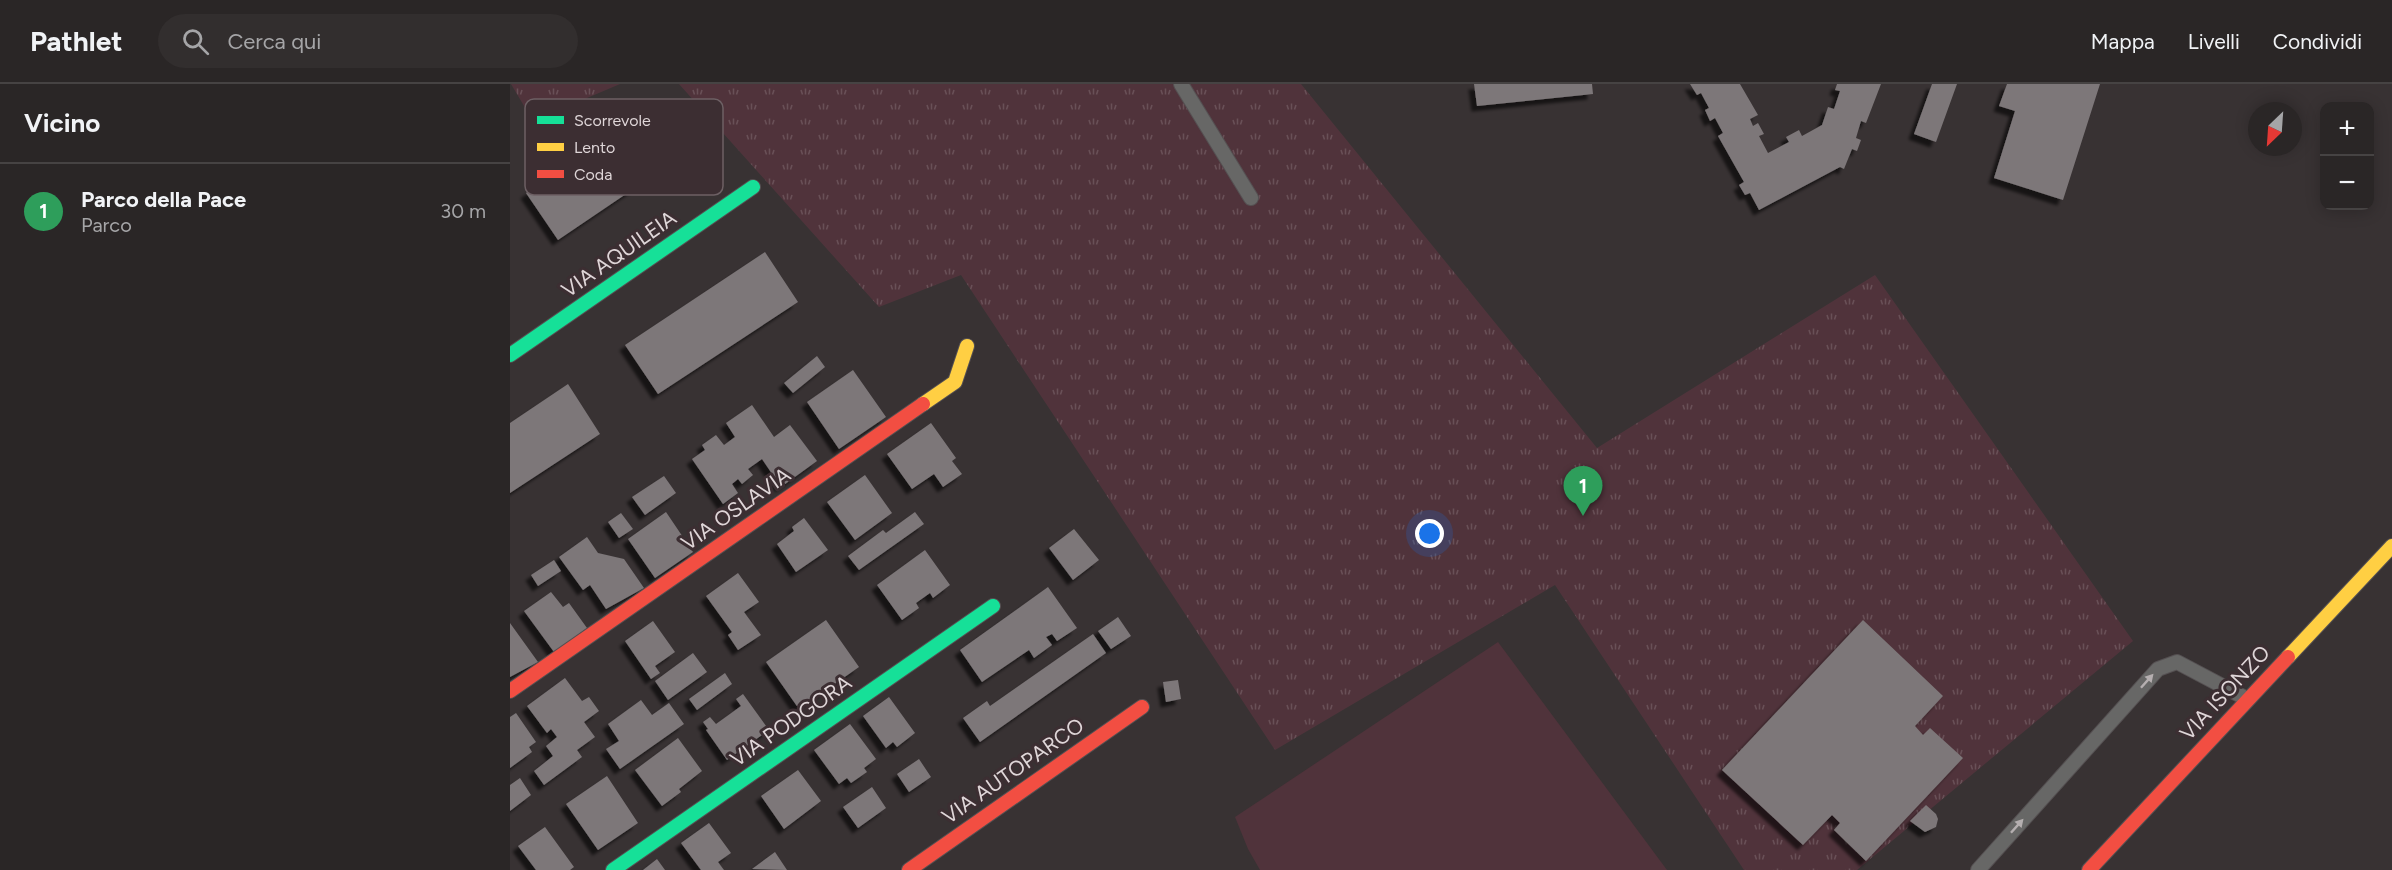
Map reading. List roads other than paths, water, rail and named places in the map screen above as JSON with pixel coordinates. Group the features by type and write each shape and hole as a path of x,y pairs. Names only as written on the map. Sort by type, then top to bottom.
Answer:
{"street":[{"name":"VIA AQUILEIA","path":"510,355 753,187"},
{"name":"VIA OSLAVIA","path":"510,691 955,382 967,346"},
{"name":"VIA ISONZO","path":"2089,870 2392,546"},
{"name":"VIA PODGORA","path":"613,870 993,606"},
{"name":"VIA AUTOPARCO","path":"909,870 1142,707"}],"lane":[{"path":"1181,84 1251,198"},
{"path":"1978,870 2158,669 2177,662 2247,699"}],"place":[{"name":"Parco della Pace","path":"1583,516"}]}
